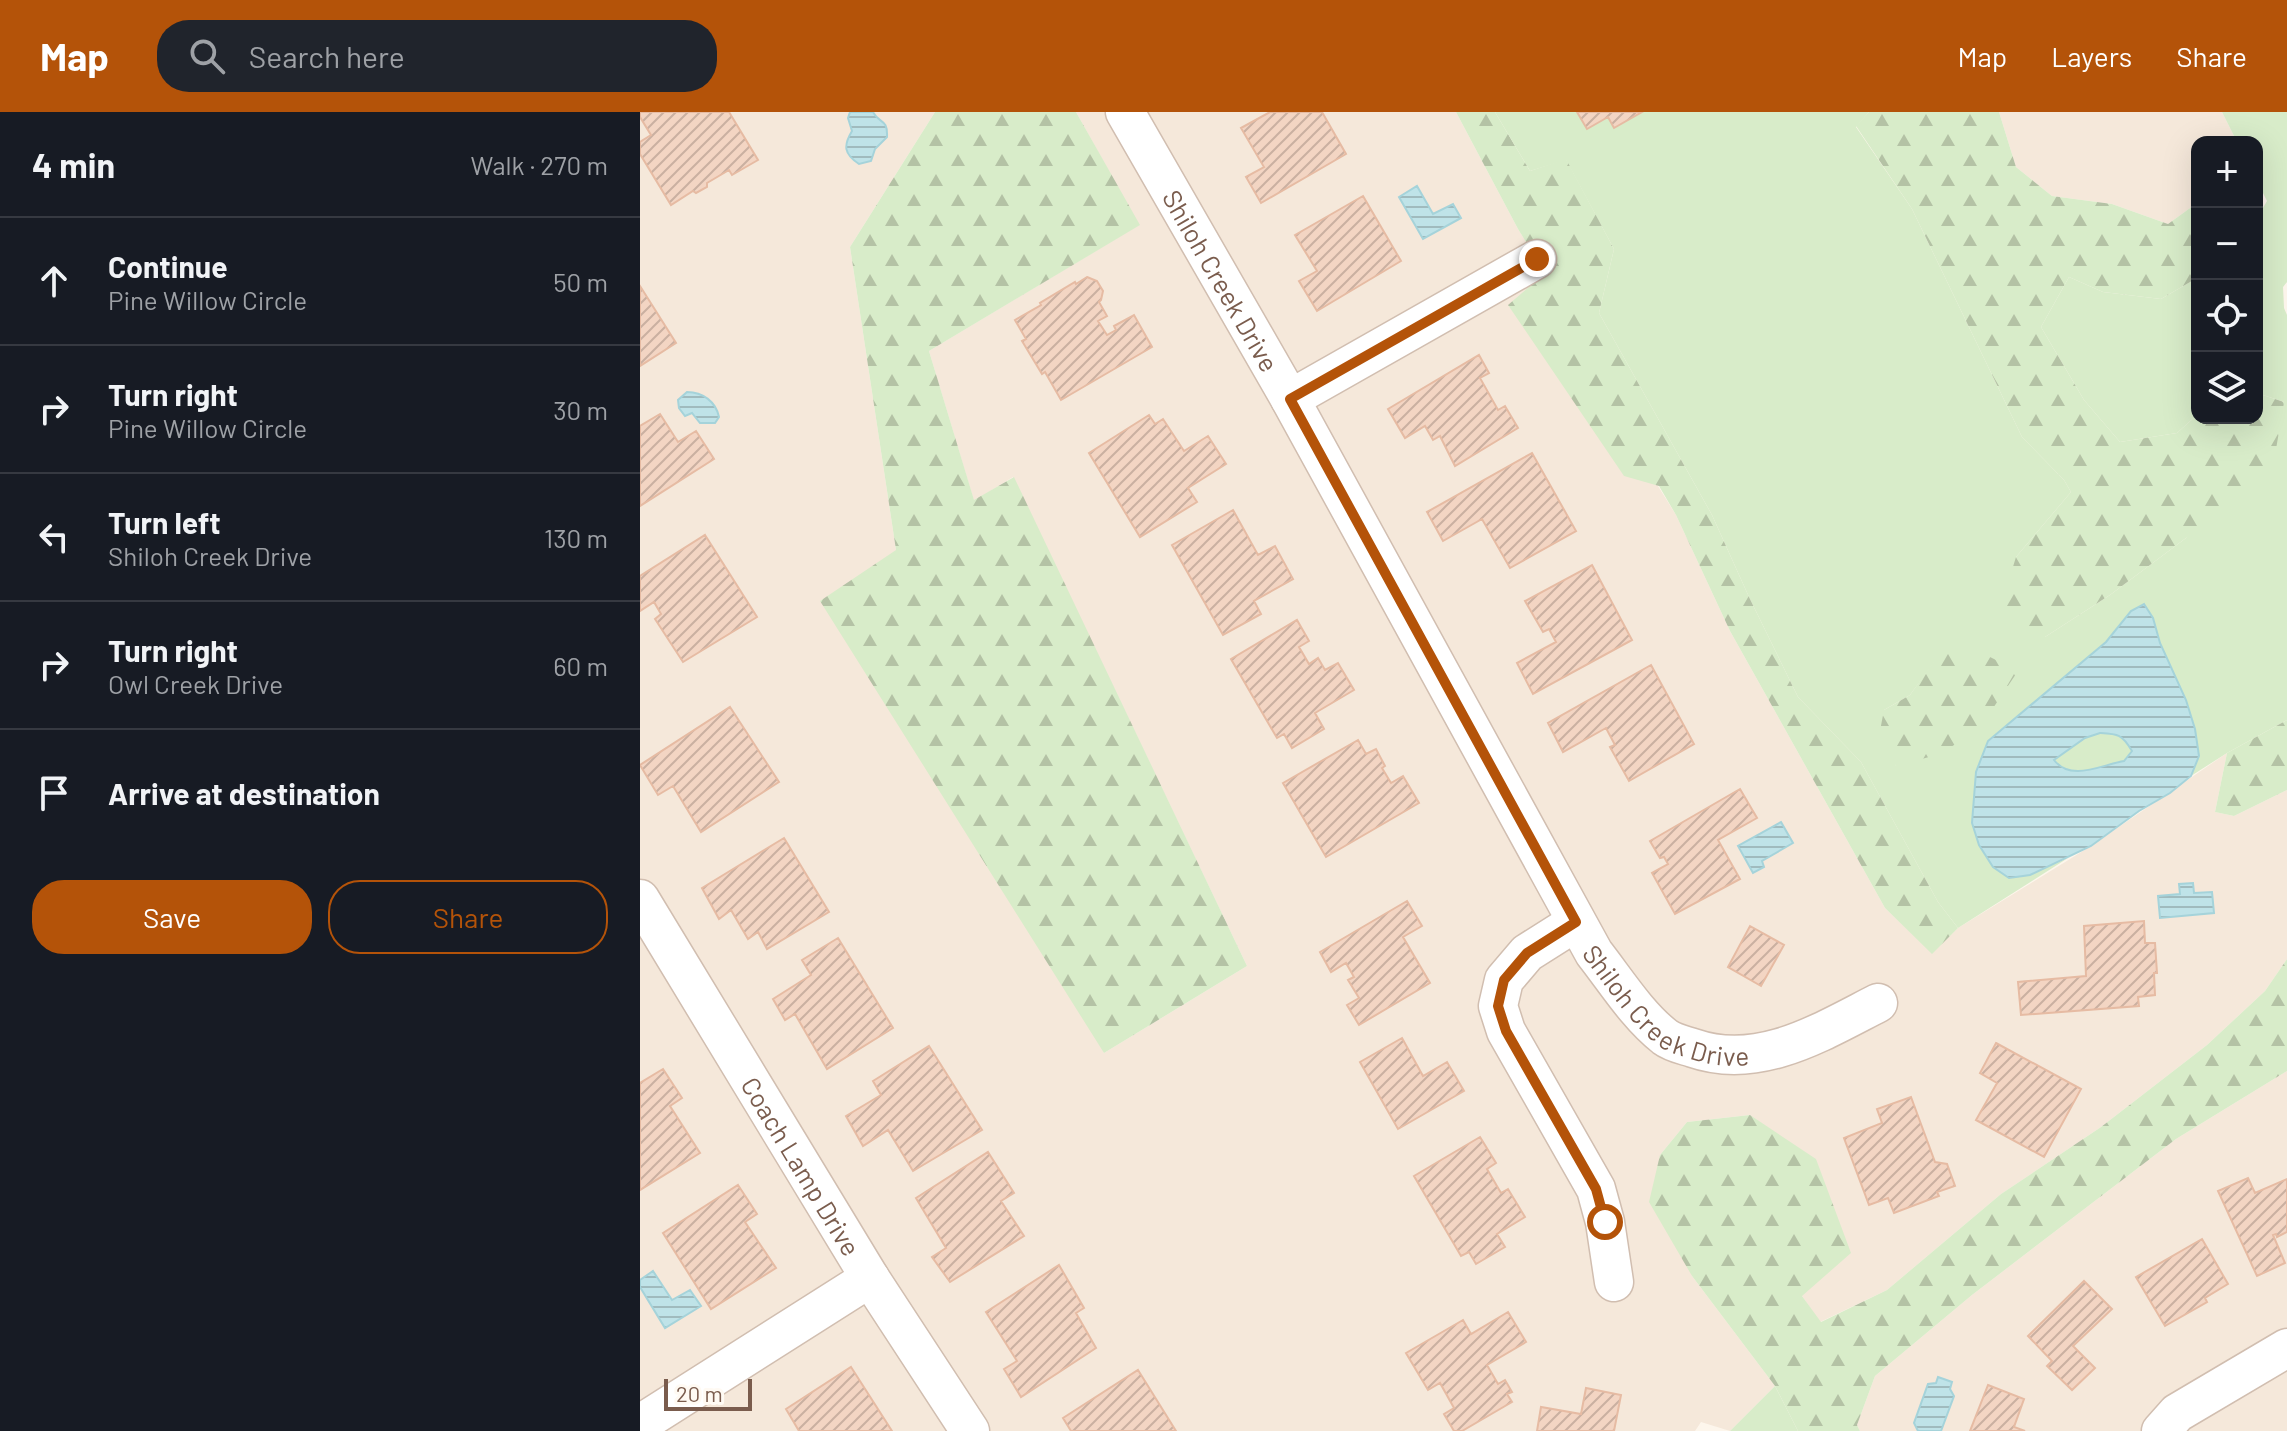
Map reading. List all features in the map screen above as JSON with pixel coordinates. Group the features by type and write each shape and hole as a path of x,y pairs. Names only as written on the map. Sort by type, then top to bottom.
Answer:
{"street":[{"name":"Shiloh Creek Drive","path":"1125,112 1290,399 1576,922 1594,953 1635,1007 1667,1039 1710,1054 1752,1055 1800,1042 1878,1003"},
{"path":"1290,399 1537,259"},
{"name":"Coach Lamp Drive","path":"640,899 870,1278 970,1431"},
{"path":"1576,922 1527,953 1504,980 1498,1006 1506,1031 1596,1189 1605,1222 1614,1282"},
{"path":"640,1424 870,1278"},
{"path":"2161,1431 2177,1413 2287,1348"}],"shaded area":[{"path":"640,112 935,112 850,247 896,550 1104,1053 1247,966 1013,477 974,501 929,351 1139,225 1076,112 1456,112 1518,229 1546,274 1509,306 1658,486 1676,515 1730,631 1885,908 1932,953 1958,928 2091,846 2227,753 2215,812 2234,816 2287,790 2287,959 2265,991 2207,1045 2101,1127 2001,1194 1887,1290 1820,1322 1802,1296 1750,1115 1687,1122 1660,1155 1692,1276 1775,1386 1730,1431 1701,1422 1695,1431 640,1431"},
{"path":"1999,112 2222,112 2234,136 2191,136 2191,207 2168,224 2112,204 2052,196 2016,167"},
{"path":"2287,1071 2287,1431 1860,1431 1857,1425 1875,1376 1972,1295 2176,1139"}],"green space":[{"path":"935,112 1076,112 1140,225 929,351 974,500 1014,477 1247,966 1104,1053 820,601 896,550 850,247"},
{"path":"1456,112 1495,112 1530,171 1566,159 1614,249 1599,313 1712,515 1798,697 1861,762 1938,902 1958,928 1932,954 1885,908 1730,631 1676,515 1659,486 1624,476 1508,305 1545,273"},
{"path":"1495,112 1869,112 1856,127 1912,209 2022,437 2064,480 2071,492 2016,557 2045,637 2110,595 2186,538 2284,402 2263,395 2263,208 2267,201 2263,193 2263,136 2234,136 2222,112 2287,112 2287,282 2283,287 2287,315 2287,720 2191,776 2199,756 2186,700 2160,643 2153,618 2131,611 2106,642 1988,741 1979,845 1993,867 2009,878 2030,875 2068,858 1958,928 1938,902 1861,762 1798,697 1712,515 1599,313 1614,249 1566,160 1530,171","holes":["1938,657 1896,766 1884,710 1910,695"]},
{"path":"1869,112 1999,112 2016,167 2052,196 2112,204 2168,224 2191,207 2191,282 2161,299 2103,292 2069,277 2041,327 2084,400 2120,442 2177,433 2191,420 2191,424 2263,424 2263,395 2284,402 2273,467 2110,595 2045,637 2019,640 2000,609 2016,557 2071,492 2064,480 2022,437 1912,209 1856,126"},
{"path":"2069,277 2103,292 2161,299 2191,282 2191,420 2177,433 2120,442 2084,400 2041,327"},
{"path":"1968,646 2018,671 1979,729 1940,754 1896,766 1879,736 1884,710 1910,695 1937,657"},
{"path":"2287,720 2287,790 2234,816 2215,812 2227,753"},
{"path":"2100,733 2115,735 2125,741 2132,751 2124,761 2077,771 2060,766 2053,759 2085,738"},
{"path":"2287,959 2287,1071 2176,1139 1972,1295 1875,1376 1857,1425 1860,1431 1798,1431 1775,1386 1692,1276 1649,1202 1660,1155 1687,1122 1750,1115 1816,1159 1851,1253 1802,1296 1821,1322 1887,1290 2001,1194 2101,1127 2207,1045 2265,991"},
{"path":"1775,1386 1798,1431 1730,1431"}],"water":[{"path":"850,112 873,112 885,124 887,137 875,149 871,161 859,164 848,153 846,145 852,131 848,118"},
{"path":"1417,186 1433,214 1453,204 1461,218 1423,239 1399,197"},
{"path":"687,392 712,402 719,417 715,423 700,423 692,413 685,416 678,400"},
{"path":"2144,604 2153,618 2160,643 2186,700 2199,756 2191,776 2091,846 2030,875 2009,878 1993,867 1979,845 1972,823 1976,772 1988,741 2106,642 2131,611","holes":["2100,733 2122,738 2132,751 2124,761 2078,771 2061,767 2054,760 2085,738"]},
{"path":"1781,822 1793,843 1762,861 1764,867 1753,873 1738,846"},
{"path":"2193,883 2194,893 2212,892 2214,913 2160,918 2158,896 2180,894 2179,884"},
{"path":"653,1271 672,1300 690,1290 701,1306 665,1328 640,1287 640,1280"},
{"path":"1938,1377 1952,1382 1950,1389 1954,1396 1941,1431 1918,1431 1914,1423 1928,1384 1936,1383"}],"building":[{"path":"640,112 729,112 758,160 732,175 729,170 707,183 707,187 696,193 693,191 671,205 640,154 640,142 651,135"},
{"path":"1270,112 1322,112 1346,154 1261,203 1246,177 1264,167 1241,128"},
{"path":"1577,112 1642,112 1614,128 1608,117 1587,129"},
{"path":"1363,196 1401,261 1317,311 1299,281 1317,271 1295,235"},
{"path":"1087,277 1097,281 1103,291 1099,302 1107,316 1098,321 1107,335 1116,330 1114,326 1134,315 1152,347 1061,400 1022,341 1026,339 1015,320"},
{"path":"640,286 676,343 640,366"},
{"path":"1479,355 1489,373 1480,378 1498,410 1505,406 1518,428 1455,466 1440,436 1433,440 1425,426 1405,438 1388,409"},
{"path":"660,414 678,442 696,431 714,459 640,506 640,426"},
{"path":"1149,415 1155,424 1163,419 1184,451 1208,436 1226,464 1188,488 1197,502 1140,537 1089,453"},
{"path":"1532,453 1576,531 1510,568 1482,519 1443,541 1427,512"},
{"path":"1233,510 1258,555 1275,546 1293,579 1254,601 1261,614 1223,635 1172,545"},
{"path":"705,535 757,617 683,662 655,619 661,614 654,602 640,611 640,576"},
{"path":"1592,565 1632,640 1533,694 1517,663 1556,642 1549,629 1543,632 1525,601"},
{"path":"1297,620 1309,641 1299,647 1309,664 1318,658 1325,670 1338,663 1354,690 1315,713 1324,729 1292,748 1284,734 1277,738 1231,659"},
{"path":"1651,665 1694,744 1629,781 1610,747 1615,745 1606,728 1563,752 1548,723"},
{"path":"730,707 779,782 701,832 673,786 658,795 640,765"},
{"path":"1358,740 1366,754 1376,749 1391,783 1403,776 1419,803 1326,857 1283,783"},
{"path":"1740,789 1757,818 1718,840 1740,879 1675,914 1652,873 1668,864 1664,857 1660,858 1650,841"},
{"path":"784,838 829,912 767,949 758,932 748,939 731,910 719,919 702,888"},
{"path":"1407,901 1422,926 1403,937 1430,983 1359,1025 1347,1005 1359,998 1348,980 1354,977 1346,963 1331,972 1320,952"},
{"path":"2144,921 2145,943 2155,943 2155,995 2138,997 2139,1006 2021,1015 2018,982 2086,976 2084,926"},
{"path":"1750,926 1784,945 1761,986 1728,967"},
{"path":"838,938 893,1028 827,1069 795,1014 785,1020 773,999 811,975 802,960"},
{"path":"1402,1038 1423,1076 1447,1062 1464,1091 1398,1129 1360,1062"},
{"path":"1996,1043 2081,1089 2044,1157 1976,1120 1997,1083 1980,1073"},
{"path":"929,1046 982,1130 913,1171 888,1130 863,1146 846,1116 881,1095 873,1081"},
{"path":"663,1069 682,1098 670,1106 700,1153 640,1190 640,1083"},
{"path":"1911,1097 1935,1162 1947,1164 1955,1186 1937,1192 1939,1196 1894,1213 1888,1198 1869,1205 1844,1138 1882,1123 1877,1109"},
{"path":"1480,1137 1496,1163 1487,1169 1501,1193 1508,1189 1525,1217 1497,1234 1505,1247 1476,1264 1469,1252 1461,1256 1414,1176"},
{"path":"988,1152 1014,1193 1001,1201 1024,1236 950,1282 932,1257 946,1248 916,1198"},
{"path":"2248,1178 2255,1193 2287,1179 2287,1232 2277,1237 2273,1235 2285,1263 2257,1276 2218,1191"},
{"path":"738,1185 757,1214 745,1222 776,1268 711,1309 663,1233"},
{"path":"2202,1239 2228,1284 2205,1298 2207,1302 2165,1326 2136,1277"},
{"path":"1059,1265 1084,1308 1076,1313 1096,1348 1021,1397 1004,1369 1017,1361 986,1312"},
{"path":"2084,1281 2112,1309 2073,1346 2095,1368 2072,1390 2047,1366 2052,1361 2028,1336"},
{"path":"1508,1312 1526,1342 1487,1365 1498,1384 1505,1380 1512,1392 1507,1394 1512,1402 1462,1431 1454,1431 1444,1414 1454,1408 1440,1383 1428,1390 1406,1353 1463,1320 1471,1334"},
{"path":"851,1367 892,1431 799,1431 786,1409"},
{"path":"1138,1370 1176,1431 1071,1431 1063,1418"},
{"path":"1988,1385 2024,1399 2014,1427 2025,1431 1970,1431"},
{"path":"1586,1388 1621,1395 1614,1431 1537,1431 1541,1407 1581,1414"}],"route":[{"path":"1537,259 1290,399 1576,922 1527,953 1504,980 1498,1006 1506,1031 1596,1189 1605,1222"}]}
